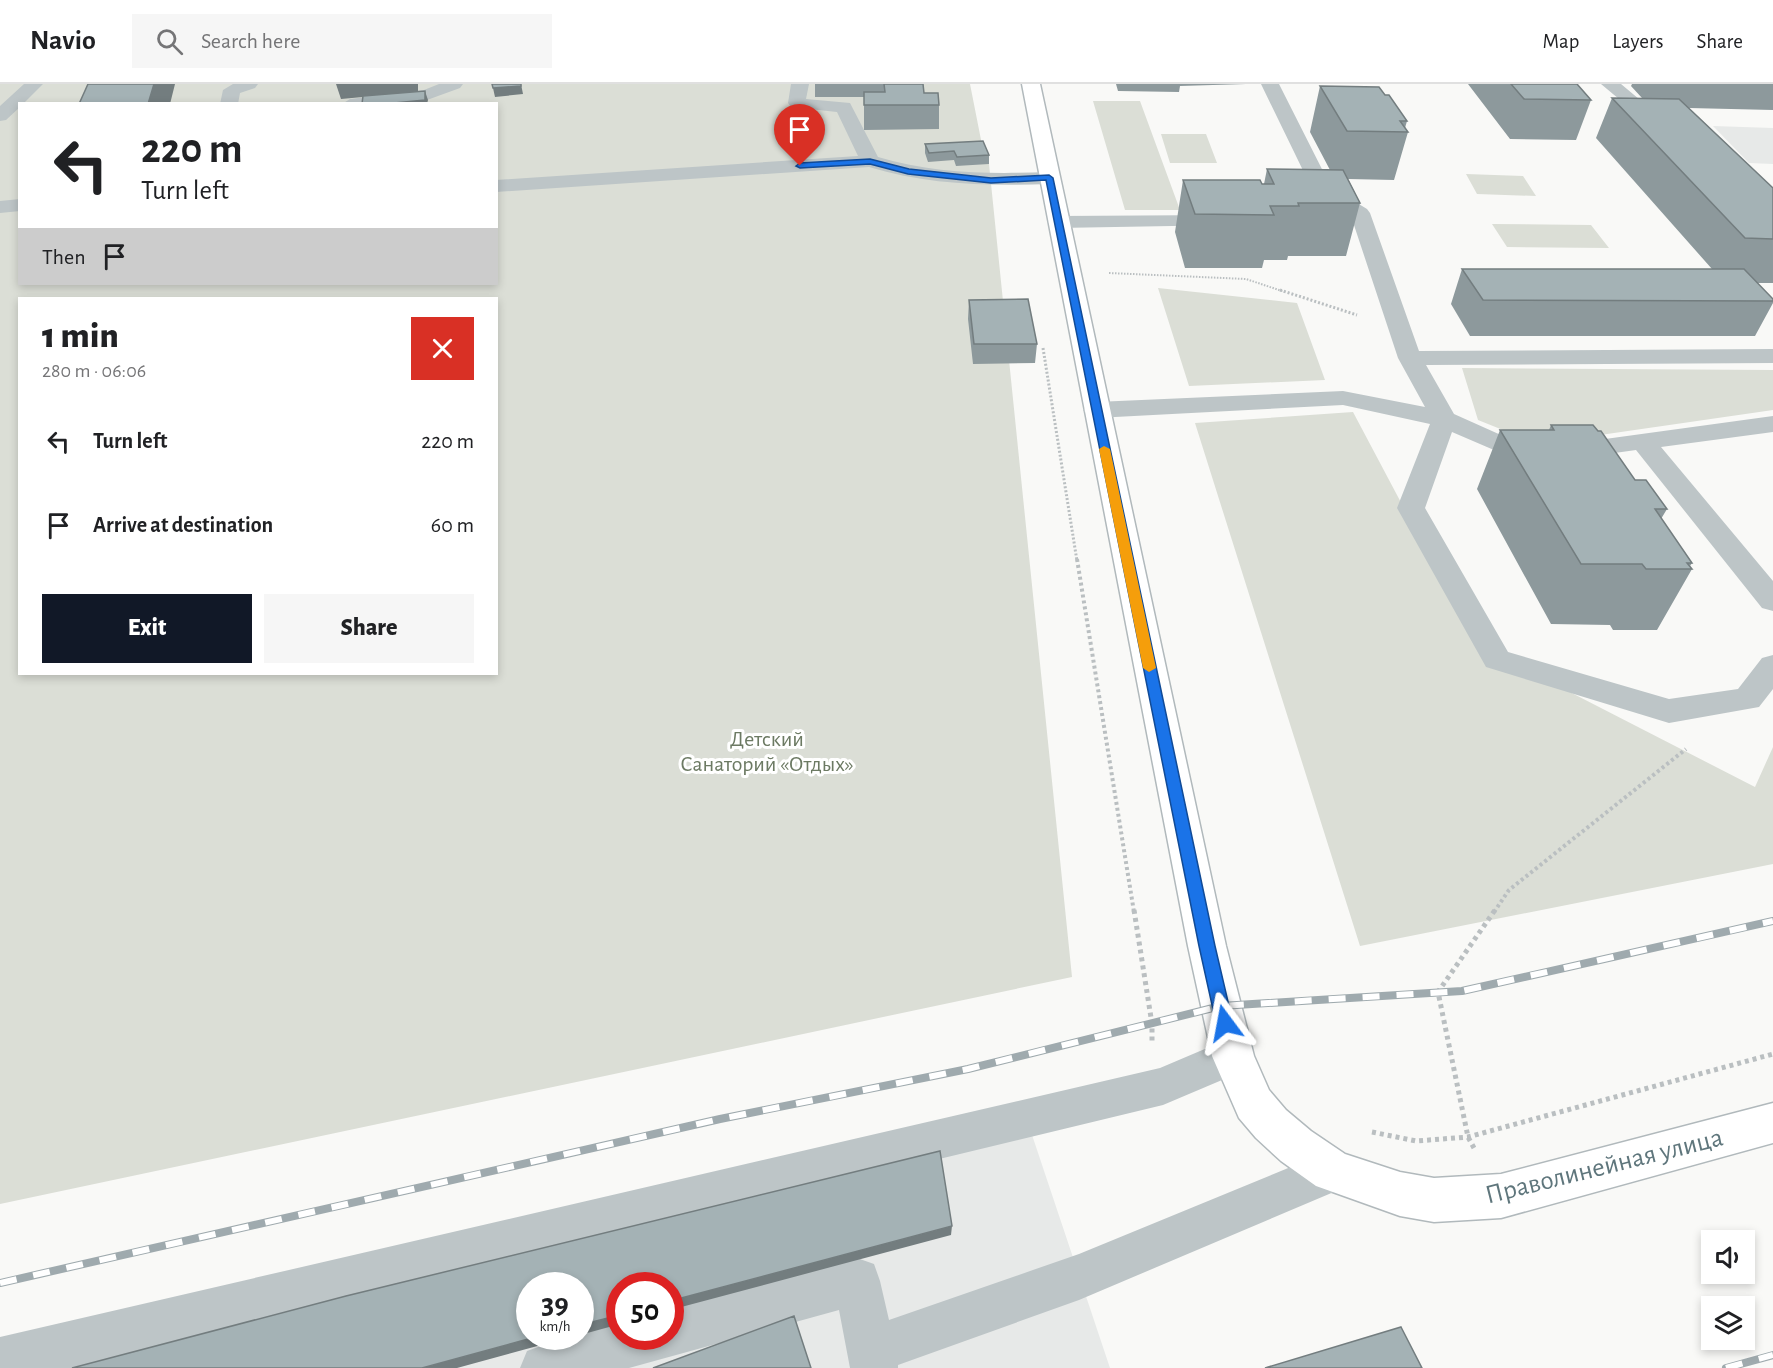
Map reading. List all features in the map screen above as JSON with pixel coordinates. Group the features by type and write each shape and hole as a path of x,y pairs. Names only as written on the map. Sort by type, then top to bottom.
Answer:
{"main road":[{"name":"Праволинейная улица","path":"1031,84 1049,178 1071,222 1096,410 1207,946 1233,1056 1254,1104 1271,1124 1296,1146 1332,1171 1400,1194 1434,1200 1501,1196 1773,1123"}],"lane":[{"path":"0,116 34,84"},
{"path":"230,102 232,90 249,84"},
{"path":"367,102 428,95 454,84"},
{"path":"800,84 797,103 844,107 870,161"},
{"path":"1270,84 1323,191 1360,213 1410,357 1444,419 1411,508 1497,659 1669,711 1748,699 1773,666"},
{"path":"1610,84 1661,125"},
{"path":"498,186 870,161 908,172 991,181 1049,178"},
{"path":"0,207 18,205"},
{"path":"1071,222 1225,221 1242,213"},
{"path":"1324,213 1360,213"},
{"path":"1410,357 1773,356"},
{"path":"1096,410 1343,398 1444,419 1529,457 1773,424"},
{"path":"1644,443 1773,601"},
{"path":"0,1361 1163,1086 1233,1056"},
{"path":"684,1329 857,1281 872,1359 1079,1277 1332,1171"},
{"path":"544,1368 608,1350"}],"path":[{"path":"1071,222 1095,272 1246,279 1400,329"},
{"path":"1042,343 1152,1023 1153,1047"},
{"path":"1501,1196 1468,1137 1438,992 1509,890 1748,699"},
{"path":"1365,1129 1416,1141 1468,1137 1773,1054"}],"shaded area":[{"path":"1713,126 1773,128 1773,164 1749,163"},
{"path":"1024,1111 1110,1368 47,1368"}],"green space":[{"name":"Детский Санаторий «Отдых»","path":"0,84 970,84 983,150 989,164 1072,977 0,1204"},
{"path":"1093,101 1140,101 1180,210 1125,210"},
{"path":"1161,134 1206,134 1217,163 1170,163"},
{"path":"1466,174 1523,176 1536,196 1477,194"},
{"path":"1492,224 1591,225 1609,248 1507,247"},
{"path":"1158,288 1297,303 1325,380 1189,386"},
{"path":"1462,368 1773,370 1773,410 1538,444 1478,420"},
{"path":"1353,412 1476,644 1755,787 1773,747 1773,864 1360,946 1195,423"}],"building":[{"path":"88,84 154,84 149,102 80,102"},
{"path":"492,84 521,84 521,86 493,88"},
{"path":"884,84 923,84 924,93 938,93 939,105 864,105 864,92 885,92"},
{"path":"1511,84 1577,84 1591,100 1524,99"},
{"path":"1320,86 1379,87 1385,95 1389,95 1407,121 1400,121 1408,132 1347,131"},
{"path":"425,91 425,100 404,102 362,102 363,96"},
{"path":"1612,98 1679,99 1773,188 1773,239 1745,238"},
{"path":"983,141 989,155 957,157 954,151 929,153 925,144"},
{"path":"1267,169 1343,170 1360,203 1298,203 1299,206 1270,206 1274,215 1195,214 1183,180 1260,180 1262,184 1274,184"},
{"path":"1462,269 1744,269 1773,301 1483,300"},
{"path":"1028,299 1037,344 974,344 969,300"},
{"path":"1551,425 1593,425 1601,431 1635,480 1646,480 1667,509 1655,509 1692,563 1687,563 1692,569 1646,569 1642,564 1581,564 1500,430 1554,430"},
{"path":"940,1151 952,1226 684,1297 684,1272 606,1272 606,1318 594,1322 594,1272 516,1272 516,1342 422,1368 72,1368 346,1296"},
{"path":"794,1316 811,1368 653,1368"},
{"path":"1401,1327 1422,1368 1265,1368"}],"railway":[{"path":"0,1283 720,1119 968,1069 1221,1006 1462,991 1773,921"},
{"path":"1726,1368 1773,1355"}],"slow traffic":[{"path":"1104,449 1149,668"}],"route":[{"path":"800,166 870,161 908,172 991,181 1049,178 1207,946 1225,1023"}]}
